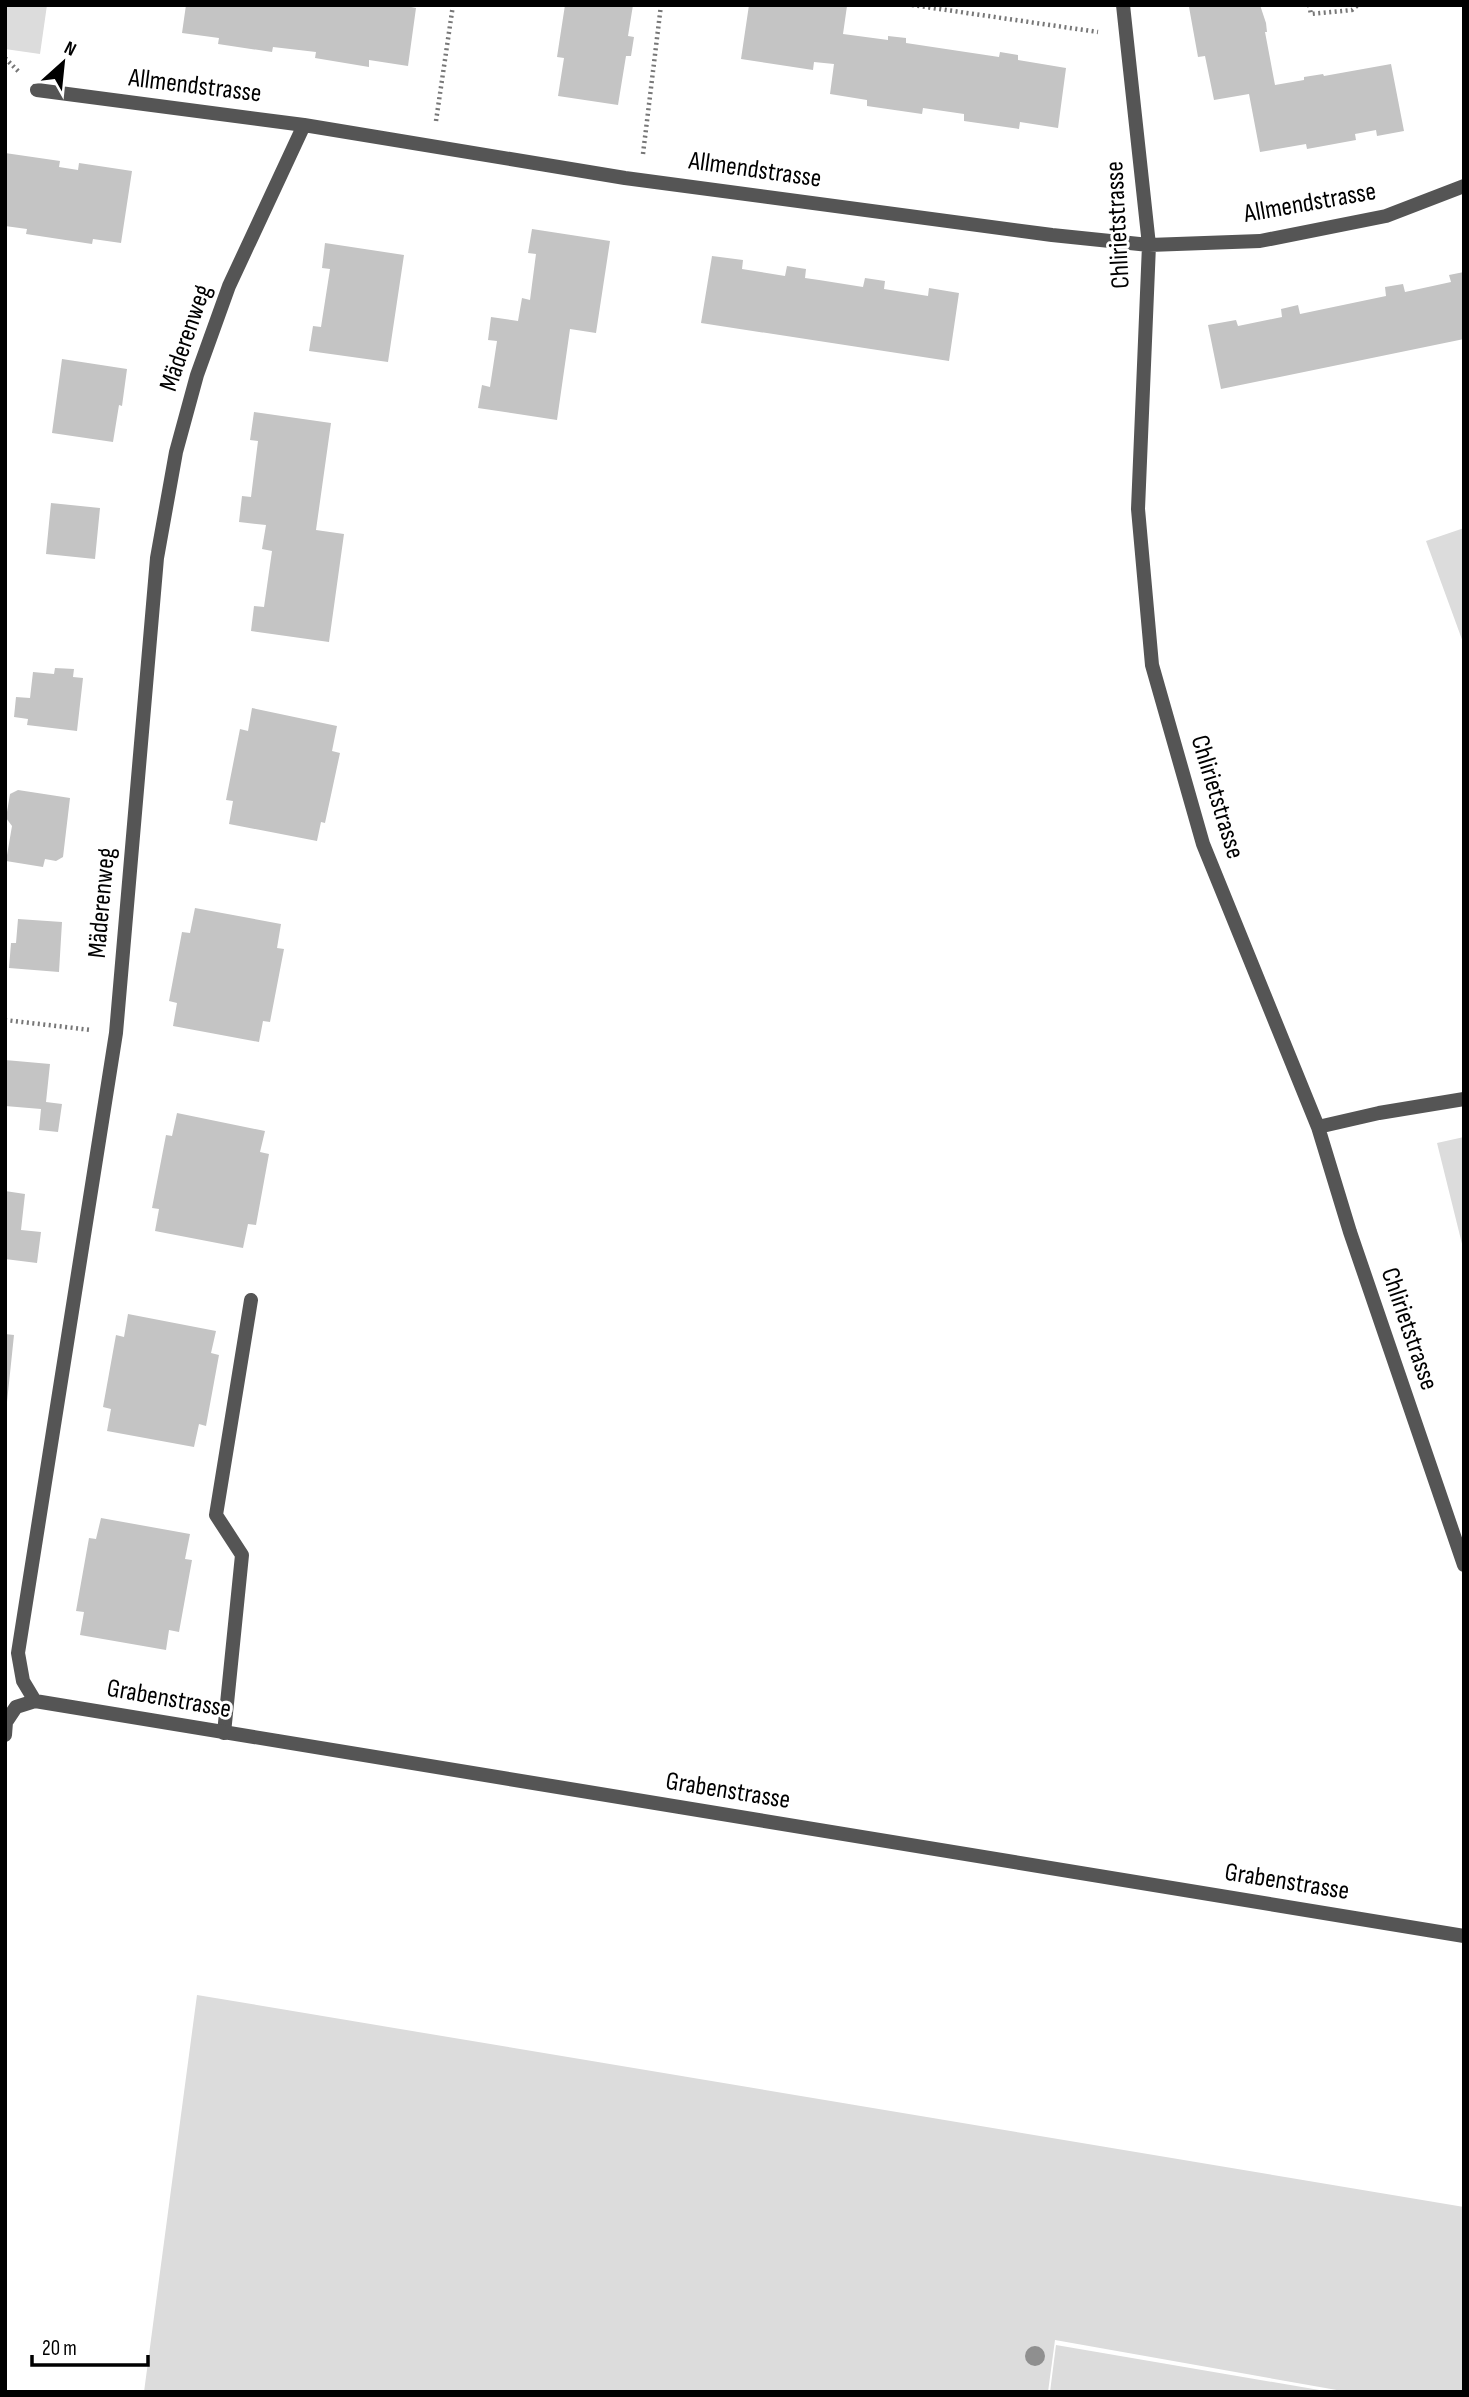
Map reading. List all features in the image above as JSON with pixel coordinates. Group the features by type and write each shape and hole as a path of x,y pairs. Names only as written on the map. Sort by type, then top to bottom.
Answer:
{"street":[{"name":"Chlirietstrasse","path":"1124,5 1150,245 1138,509 1152,665 1203,844 1318,1127 1350,1232 1464,1565"},
{"name":"Allmendstrasse","path":"37,90 303,125 640,179 1052,235 1150,245 1260,241 1386,216 1464,186"},
{"name":"Mäderenweg","path":"35,1700 23,1681 18,1653 116,1033 157,558 176,452 197,375 229,286 303,125"},
{"path":"1318,1127 1379,1113 1464,1099"},
{"path":"224,1733 242,1555 216,1515 251,1300"},
{"path":"5,1735 6,1723 16,1707 35,1700"},
{"name":"Grabenstrasse","path":"35,1700 1464,1936"}],"path":[{"path":"433,146 453,5"},
{"path":"640,179 661,5"},
{"path":"912,5 1126,36"},
{"path":"1309,5 1311,14 1352,10 1358,5"},
{"path":"5,1020 116,1033"}],"shaded area":[{"path":"5,5 47,5 40,54 5,49"},
{"path":"1464,528 1464,645 1426,541"},
{"path":"1464,1137 1464,1252 1437,1143"},
{"path":"197,1995 1464,2207 1464,2392 1348,2392 1055,2340 1048,2392 144,2392"},
{"path":"1056,2345 1331,2392 1050,2392"}],"building":[{"path":"186,5 401,5 416,8 408,66 369,60 369,67 315,58 316,52 273,47 272,52 218,44 219,38 182,33"},
{"path":"565,5 633,5 628,36 634,37 631,56 626,56 618,105 558,96 564,58 557,57"},
{"path":"749,5 847,6 843,34 888,40 888,36 906,38 906,43 999,57 1000,52 1018,55 1018,60 1066,68 1058,128 1020,122 1019,129 964,121 964,114 923,108 922,114 867,106 867,100 830,94 834,64 814,62 813,70 741,59"},
{"path":"1260,5 1266,23 1265,32 1275,85 1304,80 1304,77 1391,64 1404,131 1377,136 1376,130 1355,134 1356,140 1307,149 1306,144 1260,152 1249,94 1214,100 1205,56 1198,57 1189,7"},
{"path":"5,153 60,161 59,167 78,170 79,163 132,171 121,243 93,239 92,244 26,234 27,229 5,226"},
{"path":"532,229 610,241 596,333 570,329 557,420 478,408 482,385 490,387 497,341 488,340 491,317 518,321 522,298 530,300 536,254 528,253"},
{"path":"325,243 404,255 388,362 309,351 313,326 321,327 330,269 322,268"},
{"path":"712,256 743,260 742,269 785,276 787,266 806,269 805,278 863,287 865,278 885,281 884,289 928,296 929,288 959,293 949,361 701,323"},
{"path":"1464,272 1464,339 1221,389 1208,325 1236,320 1238,326 1282,317 1281,309 1298,305 1300,314 1386,296 1385,287 1403,284 1405,292 1451,282 1449,275"},
{"path":"62,359 127,369 113,442 52,433"},
{"path":"254,412 331,423 316,530 344,534 329,642 251,631 254,606 264,607 272,551 262,549 266,525 239,522 242,496 251,497 258,441 250,440"},
{"path":"51,503 100,508 95,559 46,554"},
{"path":"55,668 74,669 73,677 83,678 77,731 27,725 28,719 14,717 16,697 30,698 33,672 54,674"},
{"path":"252,708 337,726 332,751 340,753 325,823 321,822 317,841 229,824 233,801 226,800 240,729 248,731"},
{"path":"18,790 70,798 63,857 56,861 45,859 43,867 6,861 12,826 6,818 10,794"},
{"path":"195,908 281,924 277,948 284,949 270,1022 263,1021 259,1042 173,1026 177,1003 169,1001 182,932 190,933"},
{"path":"18,919 62,922 59,972 9,968 11,943 16,943"},
{"path":"5,1060 50,1064 46,1102 62,1104 58,1132 39,1130 41,1109 5,1106"},
{"path":"177,1113 265,1131 260,1152 269,1154 256,1225 248,1224 243,1248 155,1231 159,1209 152,1208 166,1135 172,1136"},
{"path":"5,1191 25,1194 21,1230 41,1232 37,1263 5,1259"},
{"path":"128,1314 216,1331 211,1353 219,1355 206,1426 199,1424 194,1447 107,1431 111,1409 103,1407 116,1335 124,1337"},
{"path":"5,1334 14,1335 7,1402 5,1402"},
{"path":"101,1518 190,1534 185,1559 192,1560 179,1632 169,1630 166,1650 80,1635 84,1612 76,1611 89,1538 96,1539"}]}
